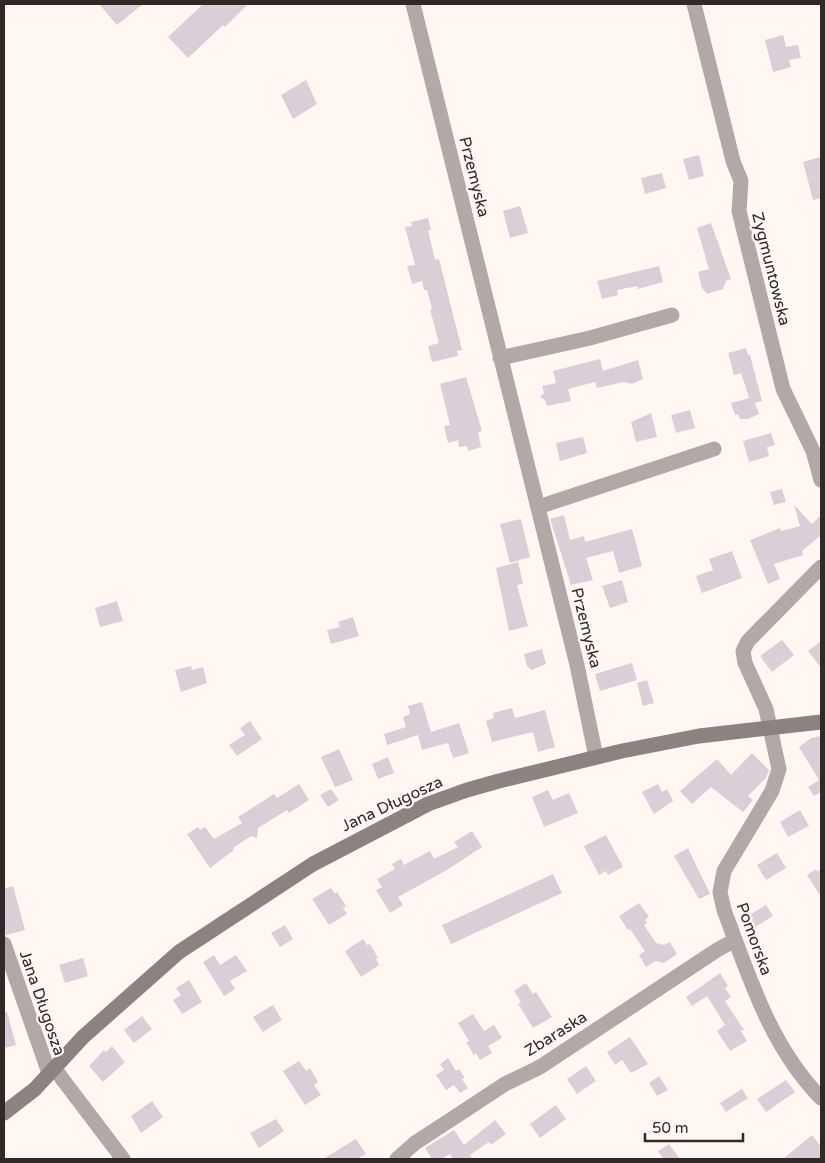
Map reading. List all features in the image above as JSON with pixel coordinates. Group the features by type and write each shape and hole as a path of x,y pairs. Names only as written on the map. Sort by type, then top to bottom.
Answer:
{"street":[{"name":"Przemyska","path":"413,4 577,665 596,757"},
{"name":"Zygmuntowska","path":"694,4 731,152 741,181 739,211 783,389 813,451 821,480"},
{"path":"500,358 590,338 672,315"},
{"path":"538,507 714,449"},
{"path":"771,728 766,709 745,663 743,651 748,641 821,567"},
{"name":"Jana Długosza","path":"4,1113 34,1088 83,1037 179,952 312,864 359,838 444,798 499,781 596,757 699,736 821,722"},
{"name":"Pomorska","path":"771,728 779,769 777,779 772,791 727,863 722,878 721,900 769,1025 790,1058 821,1098"},
{"name":"Zbaraska","path":"397,1159 415,1143 505,1084 540,1067 735,940"},
{"name":"Jana Długosza","path":"4,944 51,1070"},
{"path":"51,1070 123,1159"}],"building":[{"path":"99,4 143,4 117,25"},
{"path":"203,4 248,4 225,27 223,25 188,58 168,37"},
{"path":"783,35 786,47 798,45 801,58 789,60 791,67 773,72 765,40"},
{"path":"306,80 317,104 293,119 281,95"},
{"path":"699,155 704,176 689,180 683,159"},
{"path":"821,157 821,198 813,200 803,162"},
{"path":"662,173 666,188 645,194 641,178"},
{"path":"520,206 528,233 510,238 503,211"},
{"path":"428,218 431,230 428,230 435,260 439,259 462,350 457,351 458,356 432,362 428,346 439,343 427,290 424,290 422,281 412,284 407,266 415,265 405,227 412,226 411,222"},
{"path":"711,223 731,279 726,281 723,289 707,294 702,288 698,272 709,269 697,228"},
{"path":"659,266 663,282 638,289 637,286 617,290 618,295 602,299 597,281"},
{"path":"746,348 748,355 750,355 762,401 755,403 759,414 748,419 740,419 738,414 735,415 731,403 749,398 741,373 734,375 728,353"},
{"path":"600,359 603,371 638,360 643,379 632,384 624,382 597,388 595,382 568,389 571,401 547,406 545,400 540,397 544,393 542,386 556,383 553,371"},
{"path":"466,377 482,431 478,432 481,447 468,451 467,446 459,447 458,440 448,443 444,426 450,425 440,384"},
{"path":"690,410 695,428 676,433 671,415"},
{"path":"651,413 657,437 636,442 631,422"},
{"path":"771,433 775,445 767,447 769,456 749,462 743,441"},
{"path":"583,437 587,453 560,461 556,443"},
{"path":"782,489 786,502 774,505 770,492"},
{"path":"794,505 812,524 821,515 821,535 802,551 803,555 774,564 780,579 768,584 750,540 780,528 781,531 800,526"},
{"path":"564,515 570,540 584,536 585,542 632,529 642,566 619,573 613,551 586,558 593,580 571,585 550,519"},
{"path":"521,519 530,557 510,563 500,524"},
{"path":"732,551 742,578 702,593 696,576 713,570 709,559"},
{"path":"518,562 523,584 517,585 528,626 509,631 496,568"},
{"path":"622,580 628,602 610,608 602,586"},
{"path":"117,601 123,621 100,627 95,608"},
{"path":"353,617 359,636 331,644 327,630 340,627 338,622"},
{"path":"782,640 794,655 772,672 760,656"},
{"path":"821,641 821,668 808,651"},
{"path":"542,649 546,664 532,670 527,666 524,654"},
{"path":"632,663 637,680 600,691 595,674"},
{"path":"191,666 192,670 203,667 207,683 181,692 175,670"},
{"path":"647,680 654,703 643,706 637,683"},
{"path":"422,702 431,732 459,723 469,753 453,758 448,743 422,750 418,735 387,745 384,734 406,727 403,717 410,714 408,706"},
{"path":"512,708 515,718 545,710 555,747 538,752 533,732 492,742 486,721 494,718 493,713"},
{"path":"250,721 262,739 237,756 229,745 245,735 240,728"},
{"path":"821,736 821,792 814,796 808,787 819,780 799,747 811,738"},
{"path":"339,749 353,780 335,787 321,757"},
{"path":"752,753 769,770 766,778 748,796 753,800 743,812 711,787 692,804 680,791 717,759 731,775"},
{"path":"388,757 394,773 378,779 372,764"},
{"path":"299,784 309,800 289,813 287,810 258,828 257,838 251,836 233,848 234,850 210,868 187,834 198,827 200,830 205,827 214,839 242,823 238,817 274,794 277,798"},
{"path":"658,784 662,792 667,789 673,801 654,814 642,792"},
{"path":"331,789 339,800 328,807 320,795"},
{"path":"548,790 553,800 569,793 578,813 544,827 532,797"},
{"path":"800,810 809,826 788,837 780,822"},
{"path":"472,831 482,847 447,870 398,897 403,905 390,913 376,890 382,887 377,879 395,869 392,864 401,859 404,865 430,851 434,859 458,847 454,842"},
{"path":"606,835 623,867 608,875 606,871 599,875 584,846"},
{"path":"688,848 710,894 699,899 674,856"},
{"path":"777,853 786,868 766,880 757,865"},
{"path":"816,869 817,872 821,869 821,897 807,875"},
{"path":"553,874 562,893 451,944 442,925"},
{"path":"13,886 25,930 6,935 4,925 4,889"},
{"path":"331,888 335,894 337,892 346,906 343,908 347,914 329,925 312,899"},
{"path":"639,903 649,917 645,920 647,923 644,925 656,943 664,945 670,942 677,954 664,963 655,961 646,967 639,955 645,951 619,916"},
{"path":"766,905 773,916 747,932 753,918 751,914"},
{"path":"285,925 293,939 280,947 271,933"},
{"path":"363,939 367,945 370,944 378,958 376,959 379,965 361,977 345,951"},
{"path":"214,955 220,965 236,955 247,971 230,981 235,989 224,996 203,962"},
{"path":"83,958 88,976 65,983 59,965"},
{"path":"720,973 728,986 725,988 731,997 725,1001 744,1030 741,1031 747,1041 730,1051 717,1031 725,1025 707,996 692,1006 686,997"},
{"path":"189,980 202,1002 182,1014 173,1000 181,995 176,988"},
{"path":"526,983 533,994 536,992 552,1017 533,1028 518,1004 521,1002 514,991"},
{"path":"273,1005 282,1020 263,1032 253,1017"},
{"path":"4,1012 7,1012 16,1045 4,1048"},
{"path":"473,1014 484,1031 494,1025 502,1038 488,1046 492,1053 480,1060 476,1053 474,1055 466,1042 469,1041 458,1023"},
{"path":"142,1016 152,1029 134,1043 124,1030"},
{"path":"630,1037 648,1064 631,1073 622,1060 615,1065 607,1052"},
{"path":"112,1046 125,1062 103,1082 89,1066 104,1050 106,1052"},
{"path":"448,1058 456,1071 459,1069 465,1078 462,1079 468,1088 460,1093 454,1085 446,1090 436,1075 444,1070 440,1064"},
{"path":"299,1061 306,1071 310,1068 318,1082 314,1085 321,1095 305,1105 283,1071"},
{"path":"586,1066 596,1081 577,1094 567,1079"},
{"path":"659,1076 668,1090 657,1096 649,1083"},
{"path":"786,1080 795,1092 766,1112 757,1099"},
{"path":"742,1089 748,1098 726,1112 720,1103"},
{"path":"152,1101 163,1117 141,1133 131,1116"},
{"path":"556,1105 566,1119 540,1138 530,1124"},
{"path":"276,1119 284,1131 259,1148 250,1133"},
{"path":"495,1120 506,1134 491,1145 489,1142 470,1155 473,1159 453,1159 450,1154 441,1159 432,1159 425,1148 454,1130 464,1145"},
{"path":"812,1135 821,1147 821,1159 783,1159"},
{"path":"356,1139 366,1154 357,1159 323,1159"},
{"path":"669,1144 680,1159 663,1159 658,1151"}]}
